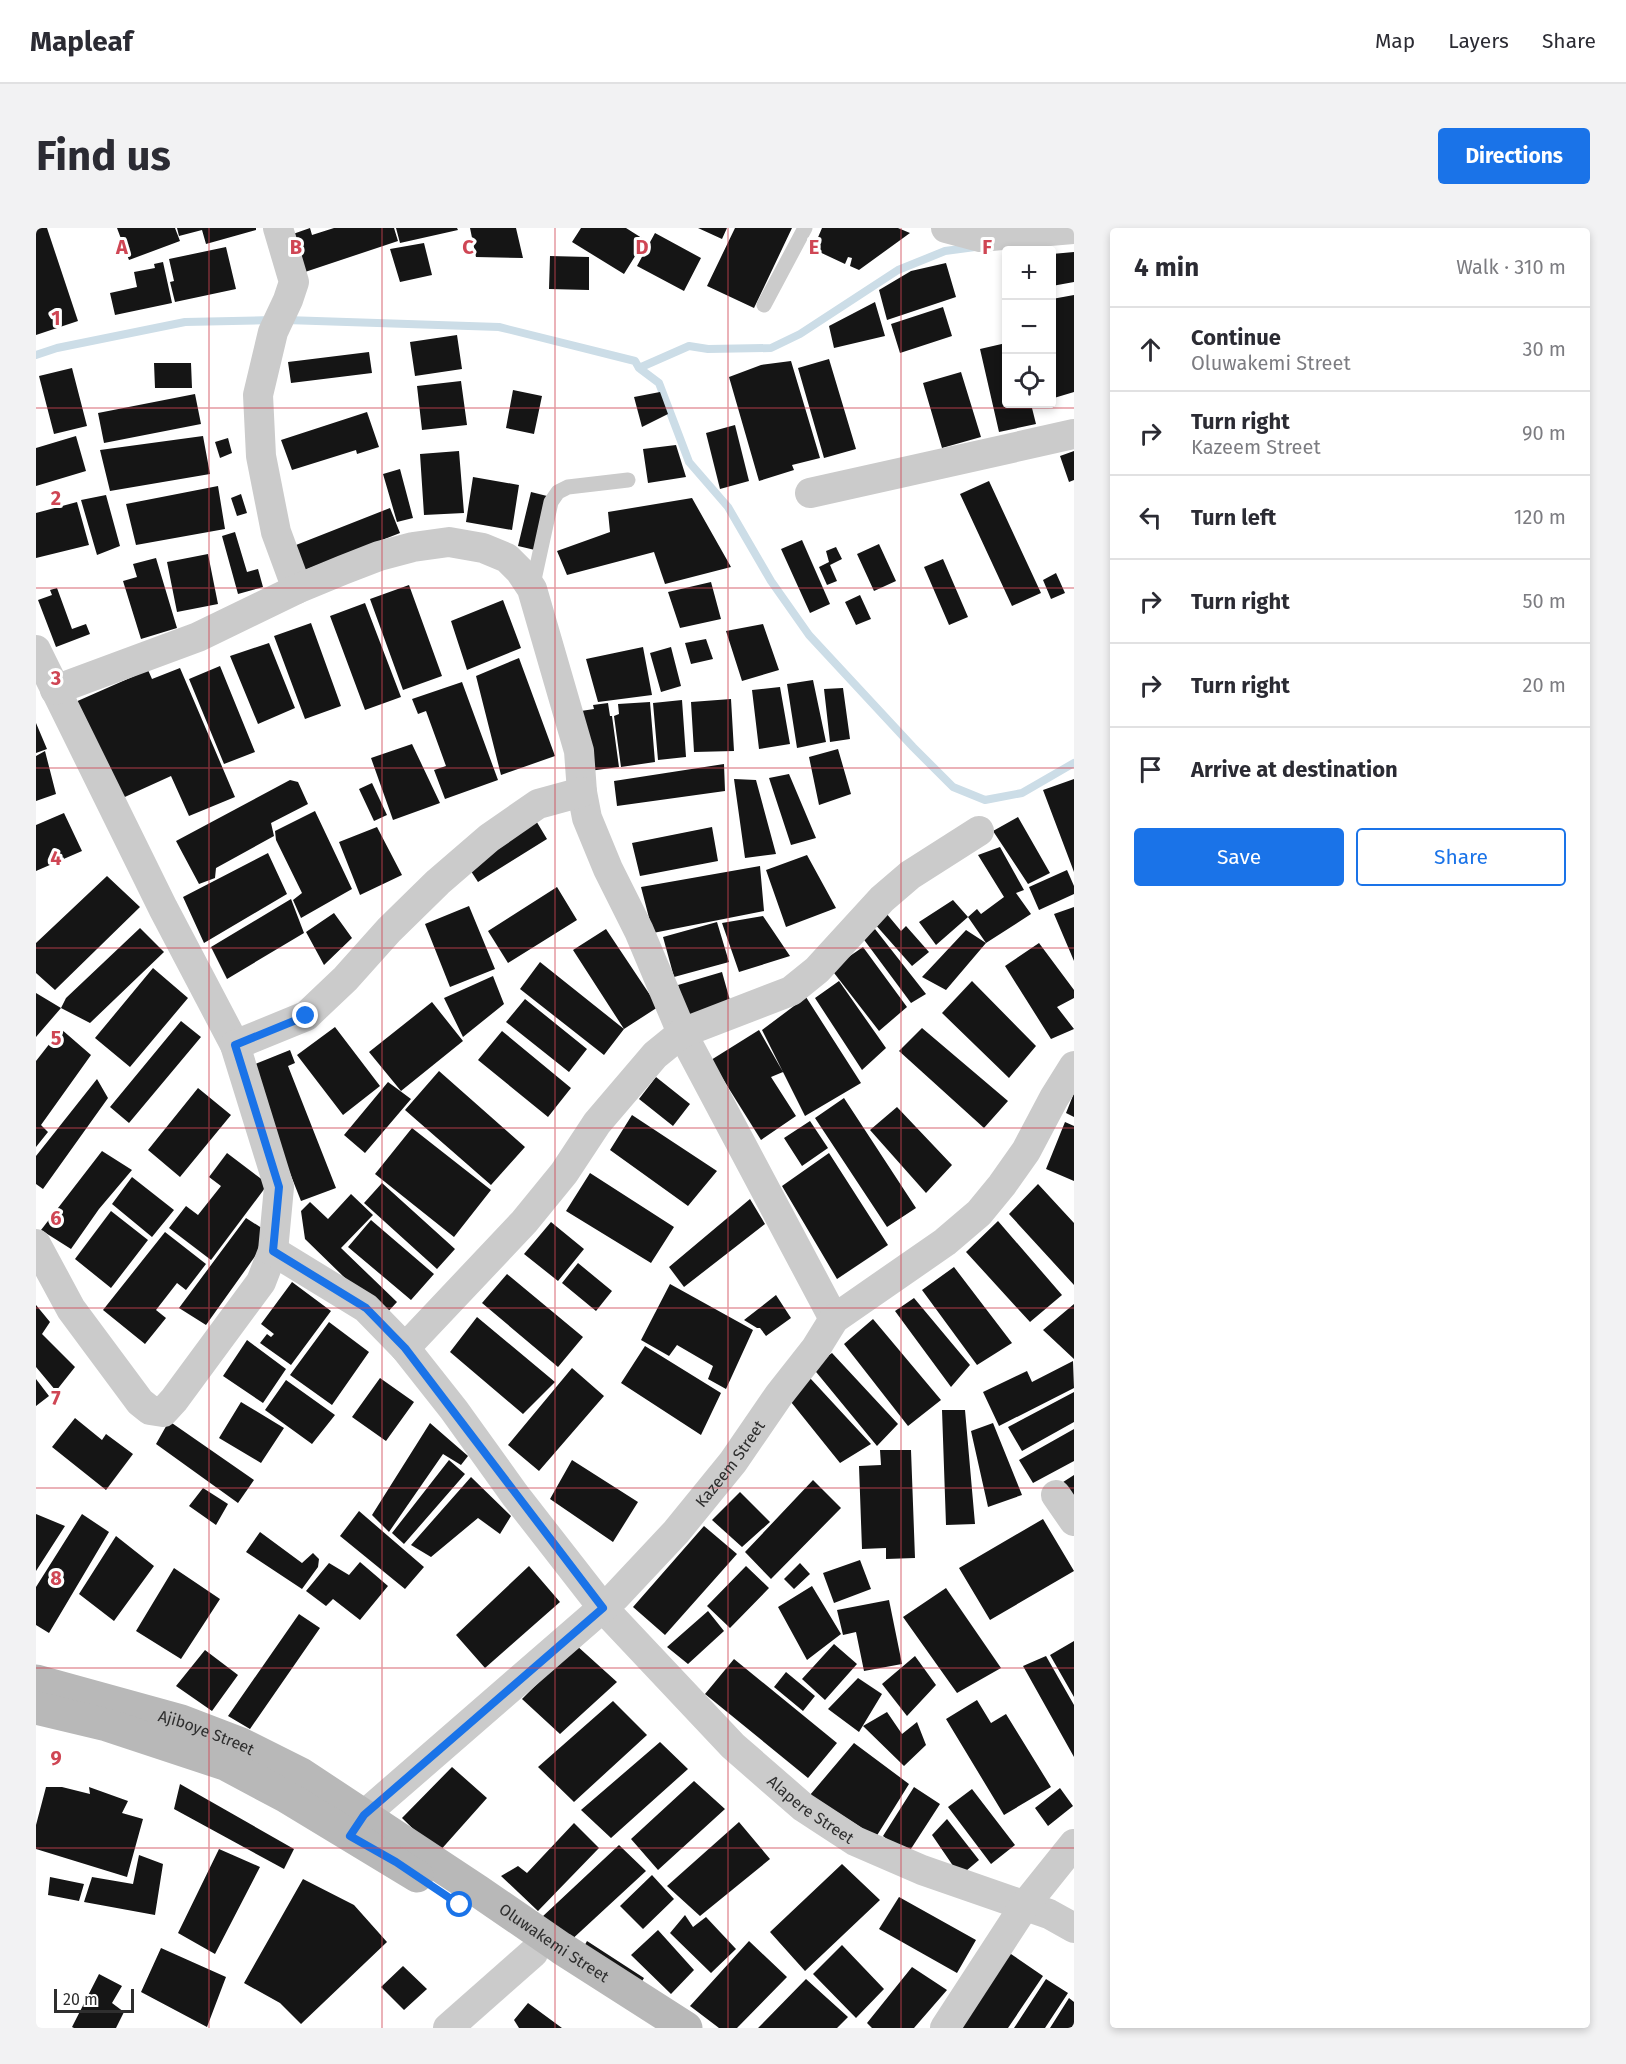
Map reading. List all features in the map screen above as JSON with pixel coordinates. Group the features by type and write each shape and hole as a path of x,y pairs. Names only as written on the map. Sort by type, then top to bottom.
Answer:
{"street":[{"path":"278,228 294,282 273,332 258,395 261,456 276,532 297,590"},
{"path":"946,228 980,237 1073,229"},
{"path":"810,493 1074,434"},
{"path":"55,690 198,637 297,590 379,556 413,547 449,542 483,548 507,558 520,571 532,589 579,751 582,792 587,818 608,869 639,931 682,1032 834,1318"},
{"path":"36,650 158,898 235,1045 279,1187 273,1251 261,1282 163,1412 150,1410 140,1402 71,1309 36,1244"},
{"path":"235,1045 306,1016 346,978 389,930 438,882 489,838 538,804 582,792"},
{"path":"405,1348 524,1222 564,1173 597,1123 655,1055 682,1032 791,991 818,970 882,899 910,875 979,831"},
{"name":"Kazeem Street","path":"357,1825 603,1608 676,1532 733,1462 779,1395 816,1348 834,1318 945,1242 979,1213 1026,1150 1074,1066"},
{"name":"Alapere Street","path":"273,1251 366,1308 405,1348 603,1608 733,1746 802,1806 855,1841 922,1870 1049,1914 1074,1928"},
{"path":"1056,1495 1074,1521"},
{"name":"Ajiboye Street","path":"36,1681 181,1721 242,1744 301,1774 357,1825"},
{"name":"Ajiboye Street","path":"36,1708 107,1725 225,1764 285,1796 357,1825"},
{"name":"Oluwakemi Street","path":"357,1825 396,1862 646,2028"},
{"name":"Oluwakemi Street","path":"357,1825 561,1948 686,2028"},
{"path":"945,2028 1025,1905 1074,1844"},
{"path":"448,2028 533,1953"}],"lane":[{"path":"764,305 805,228"},
{"path":"532,589 551,502 558,492 568,488 628,480"}],"building":[{"path":"36,228 47,228 78,321 36,335"},
{"path":"117,228 175,228 180,241 129,260"},
{"path":"177,228 256,228 256,230 206,244 202,230 179,236"},
{"path":"310,228 312,235 334,228 394,228 398,241 305,272 293,234"},
{"path":"396,228 457,228 458,230 400,243"},
{"path":"470,228 516,228 523,258 476,257"},
{"path":"581,228 626,228 645,240 624,274 572,242"},
{"path":"698,228 727,228 722,239"},
{"path":"735,228 792,228 754,308 707,286"},
{"path":"822,228 898,228 910,233 859,270 850,266 852,258 848,257 845,264 813,249"},
{"path":"655,233 701,258 684,291 637,266"},
{"path":"424,243 432,275 400,282 390,249"},
{"path":"226,247 236,289 175,302 170,282 174,281 169,259"},
{"path":"1074,252 1074,282 1056,285 1056,254"},
{"path":"550,256 589,257 589,290 549,289"},
{"path":"163,262 172,303 115,315 110,293 137,287 134,272 155,268 154,264"},
{"path":"946,263 956,297 887,320 879,290 911,271"},
{"path":"1074,295 1074,392 1056,397 1056,300"},
{"path":"875,302 885,336 834,348 829,326"},
{"path":"943,307 952,336 900,353 891,324"},
{"path":"457,335 462,369 415,376 410,342"},
{"path":"1002,344 1002,408 1032,408 1036,424 999,432 980,349"},
{"path":"369,352 372,373 291,383 288,362"},
{"path":"829,359 856,449 824,458 798,368"},
{"path":"791,361 820,458 792,465 794,470 759,481 729,377 761,365"},
{"path":"154,363 191,363 192,388 155,388"},
{"path":"72,368 87,426 54,434 39,376"},
{"path":"961,372 981,437 942,448 923,383"},
{"path":"461,381 467,425 422,430 417,386"},
{"path":"513,390 542,396 534,434 506,428"},
{"path":"660,392 668,414 642,427 634,397"},
{"path":"195,394 201,424 104,443 98,413"},
{"path":"367,412 379,447 357,454 356,450 292,470 281,440"},
{"path":"735,425 749,481 720,489 706,433"},
{"path":"76,436 86,471 36,486 36,448"},
{"path":"203,436 210,474 110,491 100,450"},
{"path":"228,438 232,453 220,458 215,442"},
{"path":"676,445 686,477 648,483 643,449"},
{"path":"459,451 464,513 424,515 420,454"},
{"path":"1074,451 1074,480 1069,482 1060,456"},
{"path":"400,469 413,518 397,522 383,474"},
{"path":"473,477 519,485 512,530 466,522"},
{"path":"989,481 1041,593 1012,606 960,494"},
{"path":"218,486 225,529 136,545 126,504"},
{"path":"531,492 547,496 535,550 518,546"},
{"path":"241,494 247,513 237,516 231,498"},
{"path":"106,495 120,546 97,555 81,500"},
{"path":"692,498 731,567 665,584 654,552 567,575 557,551 610,532 608,512"},
{"path":"77,502 89,545 36,558 36,513"},
{"path":"390,508 400,533 305,570 296,545"},
{"path":"235,532 247,572 258,569 263,587 238,594 222,536"},
{"path":"802,540 830,604 810,613 781,549"},
{"path":"879,544 896,581 874,591 857,554"},
{"path":"836,547 842,559 830,565 837,581 827,585 819,567 829,562 826,551"},
{"path":"208,554 218,604 177,612 167,562"},
{"path":"156,558 177,628 141,639 123,581 137,577 133,564"},
{"path":"943,559 968,617 949,625 924,567"},
{"path":"1056,573 1065,593 1051,599 1043,580"},
{"path":"711,582 721,619 680,628 668,592"},
{"path":"409,585 442,676 403,690 370,599"},
{"path":"57,588 72,629 86,624 90,634 56,647 38,600 52,595 50,590"},
{"path":"860,595 871,619 856,625 845,602"},
{"path":"503,600 521,648 467,670 451,621"},
{"path":"365,603 401,697 365,710 330,616"},
{"path":"311,623 341,706 305,719 274,636"},
{"path":"763,624 779,670 742,681 726,631"},
{"path":"706,639 713,659 691,664 685,643"},
{"path":"269,643 295,708 258,724 230,656"},
{"path":"643,647 652,695 598,702 586,659"},
{"path":"671,647 681,686 661,692 650,653"},
{"path":"519,658 555,756 501,775 476,676"},
{"path":"220,666 255,752 224,764 189,679"},
{"path":"180,668 235,797 189,816 171,776 116,801 73,703 148,670 152,679"},
{"path":"813,680 826,742 797,748 787,684"},
{"path":"462,682 498,780 445,799 434,770 446,766 426,711 418,714 412,699"},
{"path":"780,687 790,744 759,749 752,690"},
{"path":"843,688 850,739 830,742 824,689"},
{"path":"731,699 734,751 694,752 691,702"},
{"path":"682,700 686,757 658,760 653,703"},
{"path":"650,702 655,762 621,767 614,716 619,714 618,704"},
{"path":"608,703 619,767 589,771 581,711 594,709 593,705"},
{"path":"36,723 47,749 36,753"},
{"path":"412,744 440,803 393,820 371,758"},
{"path":"838,749 851,794 819,805 809,757"},
{"path":"45,751 56,794 36,801 36,756"},
{"path":"724,764 725,791 617,806 614,781"},
{"path":"789,774 816,838 791,845 769,778"},
{"path":"734,779 756,780 776,854 745,858"},
{"path":"1074,779 1074,872 1043,790"},
{"path":"290,780 298,782 308,804 271,823 274,836 216,868 215,878 199,884 176,841"},
{"path":"372,783 387,815 374,821 359,789"},
{"path":"315,811 352,889 301,918 293,900 302,893 276,840 275,831"},
{"path":"64,813 82,851 36,871 36,825"},
{"path":"1018,817 1050,873 1028,884 993,831"},
{"path":"535,819 547,839 478,882 465,862"},
{"path":"377,827 402,875 360,895 339,842"},
{"path":"712,827 718,861 640,876 632,843"},
{"path":"1000,847 1024,890 1016,893 1031,914 986,943 968,917 977,909 981,914 1004,897 978,855"},
{"path":"268,853 287,894 204,943 183,897"},
{"path":"807,855 836,908 786,927 766,870"},
{"path":"760,866 764,911 653,933 641,887"},
{"path":"1067,870 1074,886 1074,894 1039,910 1029,887"},
{"path":"107,876 140,907 55,990 36,973 36,943"},
{"path":"557,887 577,920 508,963 488,931"},
{"path":"291,899 304,933 227,979 211,947"},
{"path":"953,900 968,917 936,945 919,922"},
{"path":"469,906 495,969 450,987 425,924"},
{"path":"1074,907 1074,961 1054,914"},
{"path":"334,913 352,938 324,965 306,932"},
{"path":"886,913 901,931 906,926 929,952 912,966 874,923"},
{"path":"763,916 790,956 739,972 722,923"},
{"path":"717,922 729,962 674,977 663,937"},
{"path":"140,928 164,952 90,1023 61,1008 66,998"},
{"path":"606,929 658,1007 624,1029 573,950"},
{"path":"875,929 926,994 911,1003 862,937"},
{"path":"966,930 986,943 946,990 922,977"},
{"path":"1039,943 1074,990 1074,998 1057,1007 1074,1029 1051,1039 1005,966"},
{"path":"863,947 907,1007 879,1031 831,969"},
{"path":"540,962 624,1029 604,1055 520,989"},
{"path":"153,968 188,998 130,1067 95,1038"},
{"path":"722,972 731,1004 687,1016 678,985"},
{"path":"493,976 504,1004 463,1037 444,998"},
{"path":"839,981 886,1048 862,1070 815,998"},
{"path":"972,981 1036,1046 1009,1078 942,1013"},
{"path":"36,993 61,1008 36,1037"},
{"path":"806,997 861,1083 805,1116 762,1030"},
{"path":"525,999 587,1049 569,1072 506,1022"},
{"path":"432,1002 463,1041 401,1091 369,1052"},
{"path":"181,1021 201,1037 129,1123 110,1107"},
{"path":"335,1027 380,1086 343,1115 297,1055"},
{"path":"922,1028 1008,1101 984,1128 899,1051"},
{"path":"61,1029 91,1055 41,1125 48,1132 36,1147 36,1061"},
{"path":"759,1030 783,1072 771,1077 796,1116 761,1140 711,1060"},
{"path":"502,1031 571,1088 548,1117 478,1060"},
{"path":"290,1050 295,1063 288,1066 336,1188 301,1201 248,1067"},
{"path":"439,1071 525,1147 491,1185 405,1110"},
{"path":"656,1077 690,1104 673,1126 639,1099"},
{"path":"97,1079 108,1098 43,1189 36,1184 36,1156"},
{"path":"388,1082 411,1099 365,1153 344,1135"},
{"path":"198,1088 231,1115 180,1177 148,1150"},
{"path":"1074,1093 1074,1117 1066,1113"},
{"path":"844,1098 916,1208 887,1227 815,1118"},
{"path":"897,1107 952,1165 926,1193 870,1130"},
{"path":"632,1115 717,1171 688,1206 610,1150"},
{"path":"810,1121 828,1148 802,1166 784,1138"},
{"path":"1065,1122 1074,1126 1074,1181 1046,1169"},
{"path":"412,1128 491,1190 454,1237 375,1174"},
{"path":"102,1151 132,1170 99,1209 71,1249 41,1230"},
{"path":"227,1153 268,1184 211,1260 169,1228 186,1206 198,1215 221,1186 209,1177"},
{"path":"829,1153 888,1245 837,1279 782,1186"},
{"path":"590,1173 674,1227 651,1263 566,1211"},
{"path":"132,1177 174,1210 152,1237 112,1204"},
{"path":"382,1183 455,1249 437,1269 364,1203"},
{"path":"1038,1184 1074,1223 1074,1285 1009,1214"},
{"path":"351,1194 373,1215 341,1248 397,1302 384,1316 305,1239 301,1211 310,1202 328,1219"},
{"path":"750,1199 765,1224 684,1287 669,1267"},
{"path":"111,1211 148,1240 111,1288 75,1259"},
{"path":"246,1218 271,1234 206,1325 179,1308"},
{"path":"371,1220 434,1274 411,1300 348,1247"},
{"path":"998,1221 1062,1295 1030,1322 966,1252"},
{"path":"551,1222 584,1249 558,1281 524,1254"},
{"path":"165,1232 206,1264 186,1290 177,1283 156,1310 166,1318 145,1344 103,1310"},
{"path":"578,1263 612,1291 596,1311 562,1283"},
{"path":"954,1267 1012,1343 977,1365 922,1290"},
{"path":"507,1274 583,1337 558,1367 482,1303"},
{"path":"292,1282 331,1311 291,1365 260,1343 267,1334 271,1337 274,1334 261,1324"},
{"path":"670,1284 753,1330 726,1389 708,1379 713,1366 677,1345 669,1356 641,1340"},
{"path":"776,1295 791,1318 766,1336 760,1328 744,1320"},
{"path":"914,1298 970,1365 951,1387 895,1311"},
{"path":"1074,1304 1074,1359 1043,1330"},
{"path":"36,1305 50,1322 42,1334 75,1367 56,1391 36,1367"},
{"path":"477,1317 555,1382 523,1414 450,1352"},
{"path":"873,1319 941,1400 908,1426 844,1344"},
{"path":"329,1322 369,1352 332,1405 290,1375"},
{"path":"247,1340 286,1369 263,1403 223,1376"},
{"path":"645,1346 721,1393 701,1435 621,1383"},
{"path":"832,1353 898,1424 877,1446 812,1367"},
{"path":"1073,1361 1074,1388 999,1426 983,1392 1027,1371 1032,1382"},
{"path":"572,1368 604,1396 539,1471 508,1445"},
{"path":"380,1378 414,1402 386,1441 352,1417"},
{"path":"810,1378 871,1444 840,1463 787,1397"},
{"path":"36,1379 49,1396 36,1406"},
{"path":"286,1380 335,1415 312,1444 265,1410"},
{"path":"1074,1392 1074,1422 1022,1451 1008,1427"},
{"path":"241,1402 284,1428 261,1463 219,1438"},
{"path":"942,1410 965,1410 975,1524 946,1525"},
{"path":"75,1418 102,1440 106,1434 133,1454 106,1490 52,1447"},
{"path":"169,1421 254,1480 238,1503 156,1444"},
{"path":"430,1423 468,1456 461,1465 443,1454 389,1532 372,1515"},
{"path":"993,1423 1022,1495 988,1507 971,1431"},
{"path":"1074,1429 1074,1461 1033,1483 1019,1460"},
{"path":"880,1450 911,1450 915,1558 886,1559 886,1548 862,1549 859,1466 881,1465"},
{"path":"449,1460 465,1474 404,1544 392,1533"},
{"path":"572,1460 638,1502 613,1542 550,1499"},
{"path":"1074,1475 1074,1505 1060,1484"},
{"path":"471,1477 511,1516 500,1534 478,1518 431,1557 411,1545"},
{"path":"813,1480 841,1508 771,1579 745,1552"},
{"path":"203,1488 228,1504 216,1525 189,1506"},
{"path":"740,1492 770,1522 742,1547 712,1520"},
{"path":"359,1511 424,1567 405,1589 340,1536"},
{"path":"36,1514 65,1526 36,1571"},
{"path":"82,1514 109,1532 49,1633 36,1625 36,1587"},
{"path":"1043,1519 1074,1571 990,1620 959,1568"},
{"path":"704,1526 737,1554 665,1635 633,1607"},
{"path":"260,1532 302,1563 313,1553 319,1559 318,1567 302,1589 246,1552"},
{"path":"116,1536 154,1566 114,1621 79,1594"},
{"path":"860,1560 871,1589 834,1603 823,1573"},
{"path":"360,1562 388,1586 360,1620 333,1599 326,1606 306,1591 329,1563 349,1575"},
{"path":"800,1563 810,1574 794,1589 784,1579"},
{"path":"529,1566 560,1602 485,1668 456,1635"},
{"path":"746,1566 769,1588 730,1628 707,1606"},
{"path":"174,1568 220,1599 181,1659 136,1631"},
{"path":"812,1586 841,1634 807,1660 778,1607"},
{"path":"946,1588 1001,1668 957,1693 903,1617"},
{"path":"889,1600 902,1664 864,1671 856,1632 843,1635 837,1610"},
{"path":"708,1611 724,1631 688,1664 667,1647"},
{"path":"299,1614 320,1628 250,1729 228,1716"},
{"path":"1074,1641 1074,1697 1050,1655"},
{"path":"834,1644 857,1664 825,1700 802,1679"},
{"path":"576,1645 617,1682 560,1734 522,1699"},
{"path":"205,1650 238,1675 212,1711 176,1686"},
{"path":"915,1656 936,1685 907,1716 882,1684"},
{"path":"1046,1656 1074,1705 1074,1757 1023,1666"},
{"path":"734,1659 837,1743 808,1778 705,1694"},
{"path":"786,1672 815,1696 803,1711 774,1687"},
{"path":"858,1678 882,1694 859,1732 828,1709"},
{"path":"977,1700 991,1723 1006,1714 1051,1787 1004,1815 946,1719"},
{"path":"613,1701 647,1735 574,1802 538,1767"},
{"path":"887,1712 902,1734 917,1722 926,1745 904,1766 863,1726"},
{"path":"660,1742 688,1769 611,1838 581,1810"},
{"path":"854,1743 909,1784 876,1837 810,1795"},
{"path":"452,1767 487,1798 438,1853 402,1818"},
{"path":"694,1781 725,1809 658,1870 631,1839"},
{"path":"180,1784 294,1849 284,1869 174,1809"},
{"path":"46,1787 62,1787 90,1794 89,1787 128,1801 122,1813 143,1819 127,1877 36,1849 36,1825"},
{"path":"914,1787 940,1804 907,1855 883,1836"},
{"path":"1060,1788 1073,1806 1048,1826 1035,1808"},
{"path":"972,1789 1015,1845 991,1864 948,1807"},
{"path":"947,1819 979,1860 960,1876 932,1835"},
{"path":"739,1822 770,1859 700,1916 667,1886"},
{"path":"574,1823 599,1848 538,1911 501,1876 518,1866 527,1873"},
{"path":"619,1845 646,1871 568,1943 542,1917"},
{"path":"219,1849 260,1867 215,1954 178,1933"},
{"path":"139,1855 163,1864 155,1915 84,1902 92,1877 133,1884"},
{"path":"842,1864 880,1900 805,1971 770,1932"},
{"path":"652,1875 674,1899 643,1929 620,1906"},
{"path":"50,1877 84,1884 79,1901 48,1895"},
{"path":"303,1879 354,1905 387,1942 301,2024 280,2003 244,1983"},
{"path":"899,1897 976,1940 957,1973 879,1929"},
{"path":"685,1915 693,1927 706,1917 736,1949 711,1973 670,1933"},
{"path":"658,1930 694,1970 671,1994 631,1955"},
{"path":"587,1941 644,1978 635,1993 580,1954"},
{"path":"749,1941 787,1977 737,2028 719,2028 690,2006"},
{"path":"842,1945 884,1989 856,2018 813,1974"},
{"path":"161,1948 226,1977 207,2027 141,1992"},
{"path":"1008,1952 1043,1976 1008,2028 957,2028"},
{"path":"403,1966 427,1989 404,2010 381,1987"},
{"path":"912,1967 947,1990 914,2028 872,2028 867,2023"},
{"path":"99,1974 122,1986 112,2003 124,2012 116,2028 74,2028 72,2027"},
{"path":"806,1979 848,2017 837,2028 758,2028"},
{"path":"1046,1979 1068,1993 1045,2028 1014,2028"},
{"path":"1069,1998 1074,2002 1074,2028 1050,2028"},
{"path":"528,2003 562,2028 519,2028 514,2020"}],"waterway":[{"path":"286,320 499,327 635,361 639,368 689,346 708,349 771,348 800,334 898,270 945,251 975,247"},
{"path":"36,355 57,348 185,322 273,320"},
{"path":"639,368 659,383 689,462 728,507 771,581 809,635 953,787 985,800 1022,793 1074,763"}],"route":[{"path":"306,1016 235,1045 279,1187 273,1251 366,1308 405,1348 603,1608 364,1815 350,1836 396,1862 460,1905"}]}
